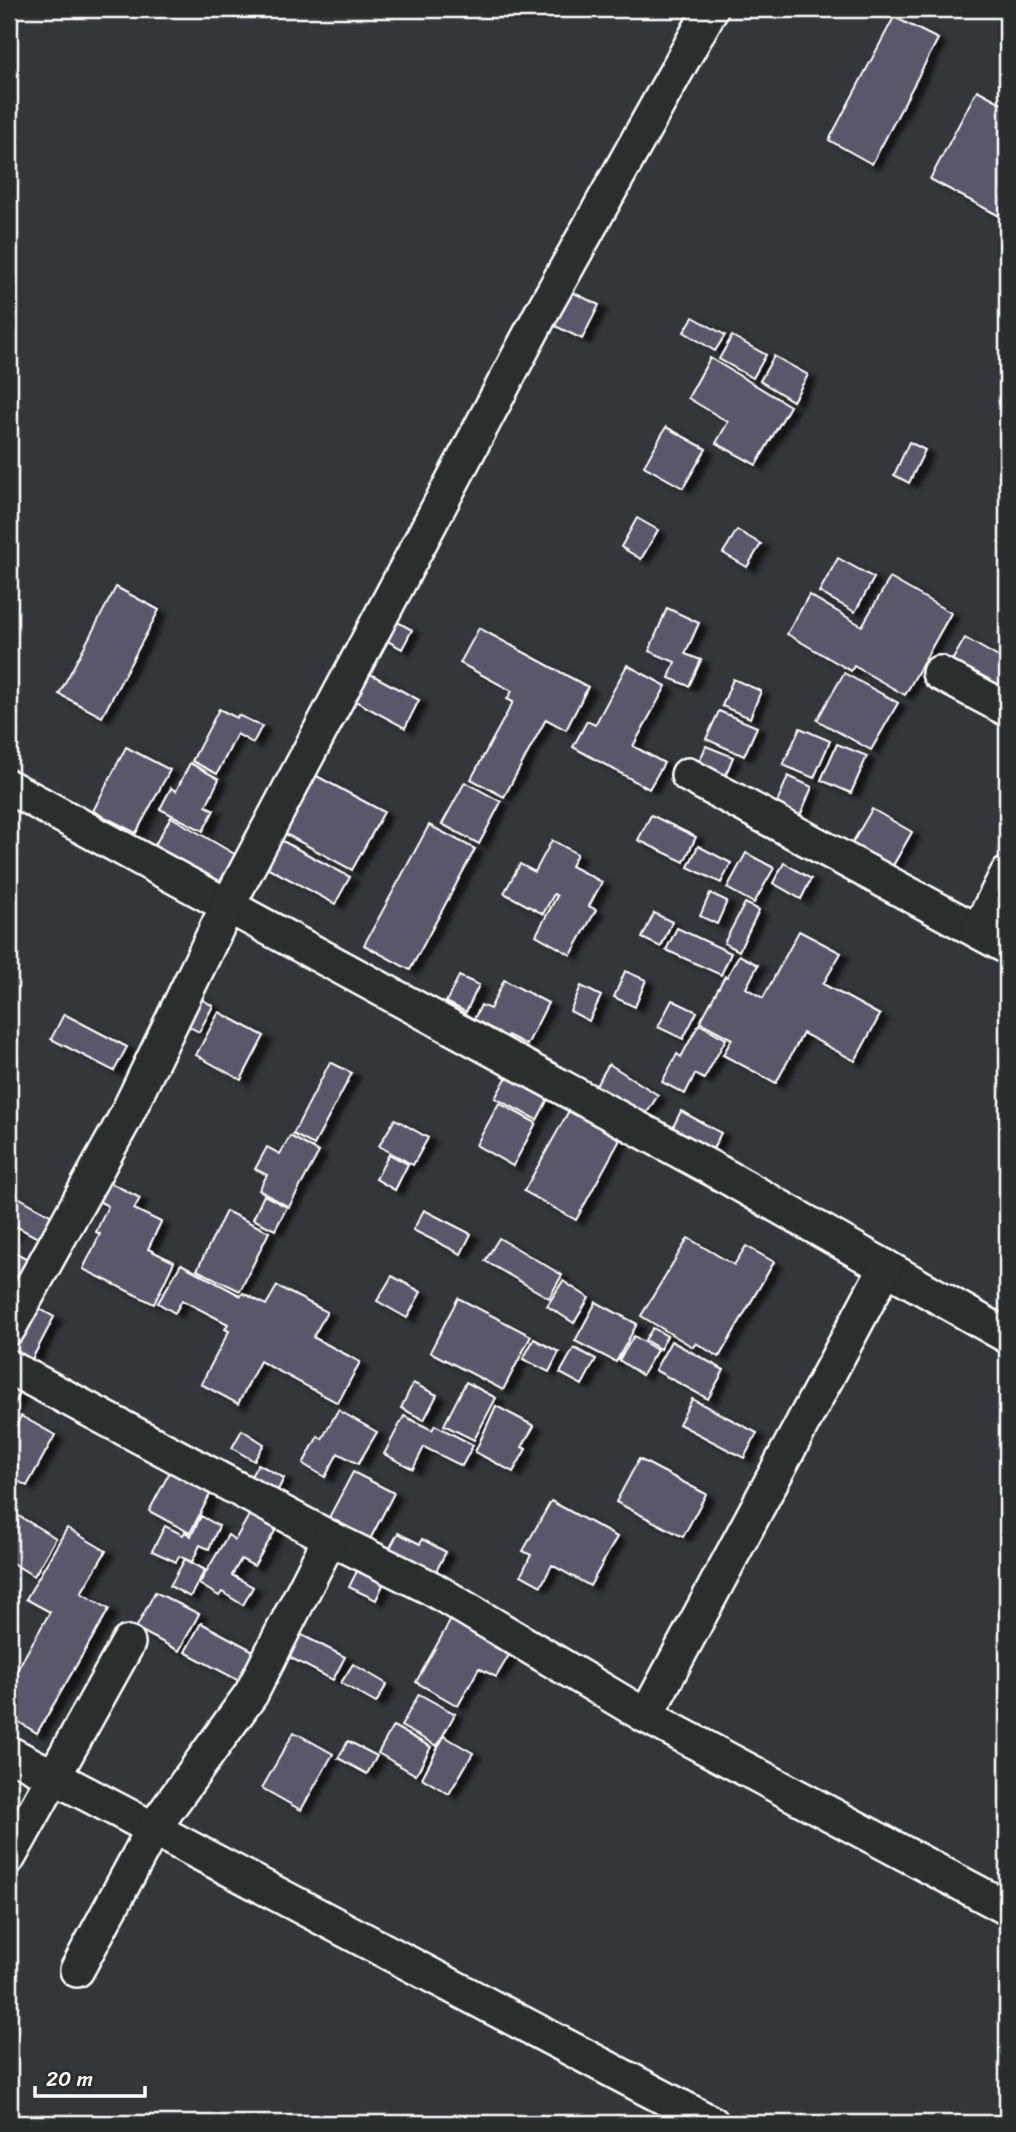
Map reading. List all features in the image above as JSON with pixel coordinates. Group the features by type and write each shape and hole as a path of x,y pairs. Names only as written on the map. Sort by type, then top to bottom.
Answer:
{"street":[{"path":"9,1328 123,1122 228,905 543,310 711,9"},
{"path":"939,673 1007,709"},
{"path":"688,775 1007,947"},
{"path":"9,787 720,1173 1007,1336"},
{"path":"978,931 1007,874"},
{"path":"646,1716 886,1267"},
{"path":"9,1367 330,1538 431,1588 646,1716 1007,1908"},
{"path":"76,1970 153,1829 250,1693 330,1538"},
{"path":"9,1857 128,1643"},
{"path":"9,1753 712,2123"}],"building":[{"path":"894,17 938,39 872,164 829,140"},
{"path":"977,90 1007,106 1007,220 930,179"},
{"path":"566,289 599,305 582,339 549,323"},
{"path":"693,317 725,335 715,351 684,332"},
{"path":"732,336 766,355 753,378 719,359"},
{"path":"774,356 808,375 793,401 760,381"},
{"path":"710,358 790,406 756,465 716,443 728,422 688,398"},
{"path":"666,427 706,449 683,488 644,466"},
{"path":"909,442 925,450 909,483 894,475"},
{"path":"637,518 658,530 641,559 621,547"},
{"path":"737,530 761,544 747,567 723,553"},
{"path":"838,558 874,578 855,612 819,592"},
{"path":"890,578 951,613 905,695 854,666 851,671 787,634 809,595 862,626"},
{"path":"116,587 159,610 102,717 59,694"},
{"path":"667,608 699,623 685,654 701,660 689,686 669,678 675,662 649,651"},
{"path":"392,619 412,630 402,649 382,638"},
{"path":"479,628 588,687 566,730 546,719 504,797 471,779 513,702 507,699 512,691 460,663"},
{"path":"965,638 1007,662 1007,699 949,666"},
{"path":"627,665 666,686 633,746 664,763 649,789 573,747 587,721 595,725"},
{"path":"361,669 419,700 405,728 346,696"},
{"path":"844,673 898,703 871,750 817,720"},
{"path":"733,679 761,691 750,718 722,706"},
{"path":"219,709 262,726 253,743 237,734 217,774 192,761"},
{"path":"719,711 757,727 744,756 706,739"},
{"path":"800,728 830,741 814,778 783,765"},
{"path":"837,744 867,756 851,793 821,780"},
{"path":"706,746 733,757 724,779 697,767"},
{"path":"126,747 170,770 136,833 93,811"},
{"path":"190,763 219,779 206,806 214,810 203,831 160,809 171,788 176,791"},
{"path":"311,773 384,812 352,870 280,831"},
{"path":"788,776 812,787 800,816 776,805"},
{"path":"465,782 501,802 479,844 442,824"},
{"path":"872,809 912,832 887,876 847,852"},
{"path":"651,815 696,837 684,862 638,840"},
{"path":"171,817 238,856 220,889 152,850"},
{"path":"429,825 475,849 410,970 364,945"},
{"path":"275,837 350,877 335,904 261,864"},
{"path":"552,840 577,854 571,866 602,882 589,906 596,910 571,955 536,935 557,896 554,894 543,914 504,893 520,864 535,872"},
{"path":"698,846 731,863 721,883 688,867"},
{"path":"746,853 774,868 754,903 727,888"},
{"path":"784,863 811,879 801,899 773,883"},
{"path":"710,893 727,901 717,924 700,916"},
{"path":"745,903 759,910 739,951 724,943"},
{"path":"654,913 672,922 661,947 642,938"},
{"path":"677,928 731,953 721,975 666,950"},
{"path":"799,931 841,953 823,984 880,1015 855,1061 803,1033 776,1083 723,1055 732,1039 700,1022 739,955 758,965 746,988 763,998"},
{"path":"625,971 646,980 635,1007 614,997"},
{"path":"459,976 479,985 466,1012 446,1002"},
{"path":"504,980 548,1003 527,1045 508,1035 503,1043 470,1027 481,1005 490,1009"},
{"path":"581,986 601,996 589,1021 570,1011"},
{"path":"189,992 213,1006 199,1032 174,1018"},
{"path":"672,1000 697,1012 683,1039 658,1027"},
{"path":"219,1012 264,1036 241,1080 196,1055"},
{"path":"64,1014 127,1047 114,1071 51,1039"},
{"path":"699,1024 726,1039 704,1079 695,1074 685,1094 662,1082 677,1054 681,1057"},
{"path":"330,1062 352,1073 314,1145 293,1134"},
{"path":"609,1064 658,1095 643,1119 594,1089"},
{"path":"509,1073 550,1095 537,1120 495,1098"},
{"path":"499,1103 536,1123 513,1166 476,1145"},
{"path":"571,1107 622,1136 576,1220 524,1191"},
{"path":"681,1111 721,1133 710,1155 670,1133"},
{"path":"395,1119 428,1138 413,1165 379,1146"},
{"path":"290,1136 319,1152 289,1207 259,1190 267,1175 255,1169 267,1147 280,1154"},
{"path":"389,1154 408,1164 395,1190 376,1179"},
{"path":"101,1178 140,1198 134,1209 161,1222 148,1249 174,1262 154,1304 83,1269 100,1234 96,1232 108,1206 91,1197"},
{"path":"9,1192 59,1220 47,1243 16,1226 9,1239"},
{"path":"264,1195 287,1207 275,1230 253,1219"},
{"path":"424,1210 471,1234 461,1254 413,1230"},
{"path":"226,1211 269,1232 240,1291 197,1270"},
{"path":"499,1238 562,1275 549,1298 485,1261"},
{"path":"688,1238 734,1265 746,1246 774,1262 719,1357 696,1343 693,1347 641,1316"},
{"path":"9,1249 37,1264 9,1300"},
{"path":"181,1264 241,1296 243,1293 266,1305 277,1286 327,1312 313,1337 360,1362 338,1403 260,1361 238,1404 201,1384 229,1331 225,1329 228,1324 182,1300 175,1313 158,1303"},
{"path":"392,1276 421,1292 407,1318 377,1301"},
{"path":"563,1281 589,1298 574,1323 547,1306"},
{"path":"458,1298 531,1336 503,1390 430,1352"},
{"path":"596,1302 637,1324 616,1362 575,1341"},
{"path":"31,1304 54,1317 29,1365 9,1355 9,1345"},
{"path":"653,1328 667,1336 660,1349 645,1340"},
{"path":"634,1336 657,1350 642,1375 619,1360"},
{"path":"534,1339 559,1352 549,1372 523,1359"},
{"path":"671,1341 724,1370 708,1399 655,1370"},
{"path":"574,1348 596,1359 582,1385 560,1373"},
{"path":"9,1378 24,1385 9,1415"},
{"path":"466,1382 496,1398 474,1440 444,1425"},
{"path":"413,1383 437,1395 424,1420 401,1408"},
{"path":"692,1399 757,1433 744,1458 679,1424"},
{"path":"496,1406 534,1426 522,1447 526,1449 513,1472 475,1452"},
{"path":"338,1410 377,1432 358,1464 338,1453 325,1477 303,1464 318,1436 322,1439"},
{"path":"21,1416 55,1435 27,1486 9,1476 9,1439"},
{"path":"404,1416 432,1430 435,1425 473,1445 462,1466 424,1447 413,1469 384,1454"},
{"path":"242,1430 264,1444 254,1461 232,1448"},
{"path":"639,1459 706,1494 683,1537 616,1502"},
{"path":"174,1464 215,1485 190,1533 149,1511"},
{"path":"258,1464 284,1478 274,1498 247,1483"},
{"path":"353,1472 394,1493 366,1547 325,1525"},
{"path":"551,1501 617,1537 590,1586 552,1565 541,1586 521,1575 531,1555 523,1551"},
{"path":"255,1505 281,1521 254,1566 241,1559 232,1575 253,1587 243,1605 222,1592 219,1596 199,1584 228,1535 235,1540"},
{"path":"17,1515 56,1538 34,1576 9,1561 9,1526"},
{"path":"201,1516 219,1526 209,1549 200,1545 192,1562 179,1556 176,1562 152,1551 165,1526 191,1536"},
{"path":"67,1528 106,1551 81,1593 109,1609 37,1733 9,1716 9,1684 50,1612 26,1599"},
{"path":"398,1533 420,1544 422,1539 446,1552 433,1577 385,1557"},
{"path":"185,1559 205,1570 190,1597 170,1586"},
{"path":"361,1563 387,1576 376,1600 349,1587"},
{"path":"155,1592 199,1614 179,1651 136,1628"},
{"path":"454,1614 496,1637 491,1645 509,1655 496,1677 479,1668 458,1706 416,1682"},
{"path":"201,1623 259,1654 243,1683 185,1652"},
{"path":"288,1628 345,1657 333,1680 276,1650"},
{"path":"353,1664 387,1684 376,1703 341,1683"},
{"path":"419,1694 455,1714 437,1746 401,1726"},
{"path":"393,1726 431,1747 416,1775 378,1753"},
{"path":"294,1732 333,1754 301,1810 262,1788"},
{"path":"444,1736 473,1753 449,1794 422,1778"},
{"path":"348,1741 377,1756 367,1774 338,1758"}]}
